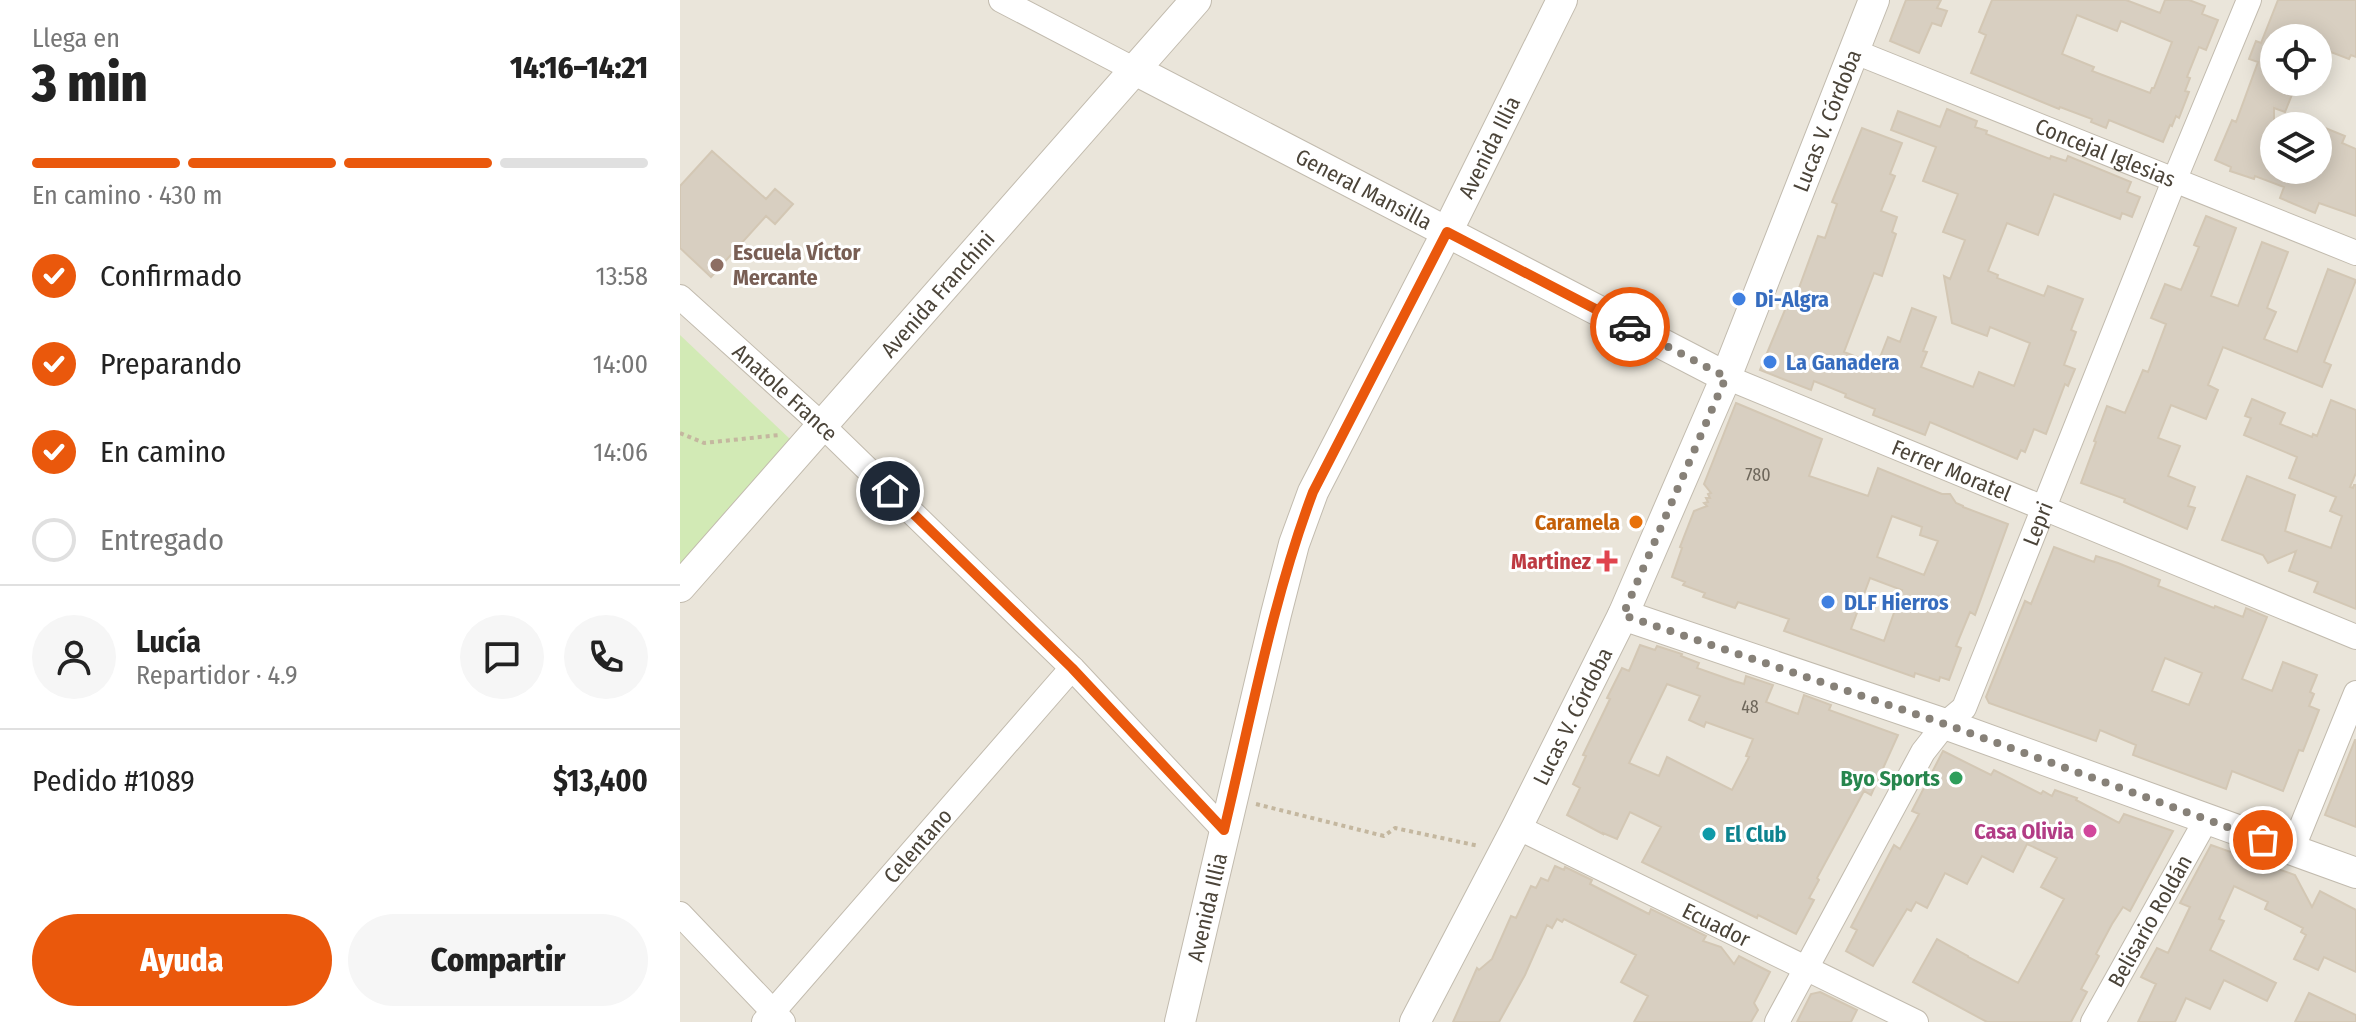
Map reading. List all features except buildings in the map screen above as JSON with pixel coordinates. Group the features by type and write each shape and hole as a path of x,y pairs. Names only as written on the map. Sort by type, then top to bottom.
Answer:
{"street":[{"name":"General Mansilla","path":"1001,0 1726,377"},
{"name":"Avenida Franchini","path":"680,587 1196,0"},
{"name":"Avenida Illia","path":"1180,1022 1294,544 1308,505 1562,0"},
{"name":"Lucas V. Córdoba","path":"1415,1022 1623,615 1726,377 1874,0"},
{"name":"Lepri","path":"1777,1022 1923,752 1945,724 1964,708 2249,0"},
{"name":"Concejal Iglesias","path":"1853,51 2356,253"},
{"name":"Anatole France","path":"680,297 822,425 1072,668 1224,830"},
{"name":"Ferrer Moratel","path":"1726,377 2356,637"},
{"path":"1623,615 1945,724 2356,873"},
{"name":"Celentano","path":"773,1019 1072,668"},
{"path":"2292,850 2356,693"},
{"name":"Belisario Roldán","path":"2093,1022 2206,820"},
{"name":"Ecuador","path":"1511,839 1806,968 1916,1022"},
{"path":"680,914 773,1019"}],"path":[{"path":"680,433 704,443 776,435 822,425"},
{"path":"1232,798 1384,836 1395,828 1511,839"}],"shaded area":[{"path":"680,0 2356,0 2356,1022 680,1022"}],"green space":[{"path":"680,335 790,439 680,566"}],"way so far":[{"path":"1630,327 1726,377 1623,615 1945,724 2263,840"}],"place":[{"name":"Escuela Víctor Mercante","path":"717,265"},
{"name":"Di-Algra","path":"1739,299"},
{"name":"La Ganadera","path":"1770,362"},
{"name":"Caramela","path":"1636,522"},
{"name":"Martinez","path":"1607,561"},
{"name":"DLF Hierros","path":"1828,602"},
{"name":"Byo Sports","path":"1956,778"},
{"name":"Casa Olivia","path":"2090,831"},
{"name":"El Club","path":"1709,834"}],"route":[{"path":"890,491 1072,668 1224,830 1276,614 1303,518 1313,492 1447,232 1630,327"}]}
